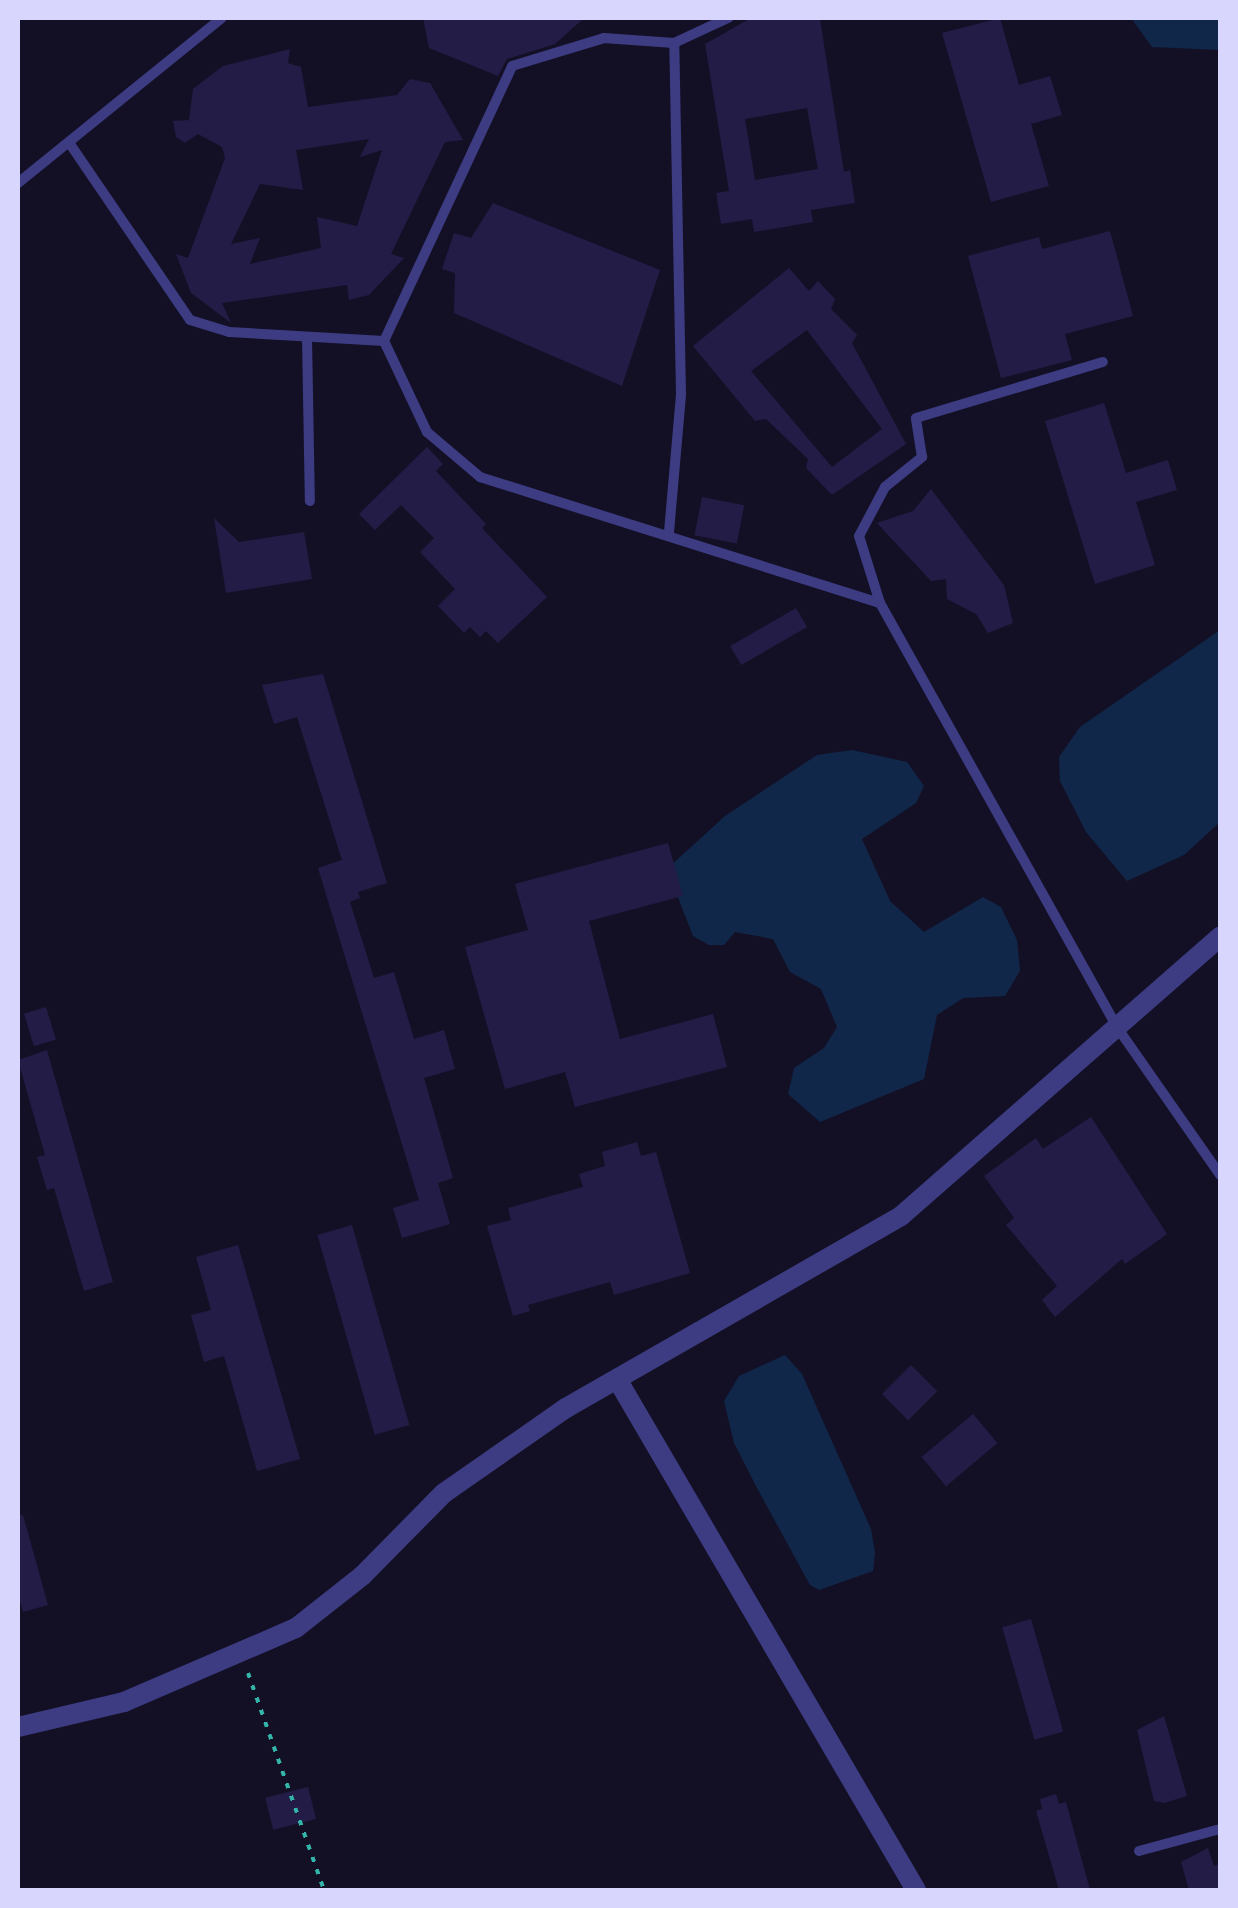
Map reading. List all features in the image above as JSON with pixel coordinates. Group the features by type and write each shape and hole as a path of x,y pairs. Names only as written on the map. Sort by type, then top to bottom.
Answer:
{"street":[{"path":"18,1727 124,1702 296,1628 363,1575 444,1493 617,1379 901,1216 1119,1030 1220,937"},
{"path":"617,1379 916,1890"}],"lane":[{"path":"18,183 222,18"},
{"path":"384,341 512,66 604,38 674,43 728,18"},
{"path":"669,532 681,394 674,43"},
{"path":"70,144 190,320 229,332 384,341"},
{"path":"307,337 310,501"},
{"path":"384,341 427,432 480,477 669,532 880,603"},
{"path":"1104,362 916,418 922,457 885,487 859,536 880,603 1119,1030 1220,1175"},
{"path":"1139,1851 1220,1829"}],"path":[{"path":"241,1652 324,1890"}],"water":[{"path":"1131,18 1220,18 1220,50 1152,47"},
{"path":"1220,630 1220,822 1184,855 1127,881 1086,832 1060,781 1059,757 1080,727"},
{"path":"852,750 907,762 924,786 916,803 862,839 890,901 924,932 983,897 1001,907 1017,940 1020,971 1005,996 963,998 937,1015 924,1079 820,1122 788,1094 794,1068 824,1048 837,1027 821,989 790,972 773,939 735,932 724,945 709,945 693,936 667,869 725,816 817,755"},
{"path":"785,1355 802,1374 871,1529 875,1553 873,1571 819,1590 810,1585 734,1443 724,1401 739,1376"}],"building":[{"path":"423,18 584,18 555,44 507,59 498,76 429,48"},
{"path":"751,18 820,19 844,172 850,170 855,203 811,210 813,222 754,232 752,219 721,224 716,193 729,191 705,44","holes":["807,108 818,169 755,180 745,119"]},
{"path":"1000,18 1019,85 1050,76 1062,115 1031,124 1049,186 991,202 942,33"},
{"path":"290,49 288,63 301,67 308,107 397,95 410,79 430,83 463,140 445,142 391,254 404,258 369,295 349,300 347,285 222,303 231,323 191,293 176,254 188,258 225,158 222,147 198,134 185,143 176,137 173,121 189,120 193,89 223,66","holes":["369,139 360,157 382,150 357,226 317,217 321,248 250,264 260,238 231,244 260,184 303,190 296,150"]},
{"path":"493,203 660,270 622,386 454,313 455,273 442,269 454,233 471,238"},
{"path":"1110,231 1133,316 1065,334 1072,360 1001,378 968,256 1039,237 1042,249"},
{"path":"789,268 809,291 818,281 835,299 831,309 857,335 852,343 906,444 832,495 806,468 808,459 766,419 755,421 693,346","holes":["807,330 882,429 832,467 751,371"]},
{"path":"1104,403 1126,473 1168,460 1177,490 1136,502 1155,565 1095,584 1045,421"},
{"path":"427,447 443,464 436,471 486,524 482,528 547,597 498,643 486,631 480,637 470,627 464,633 438,606 455,589 420,552 434,538 401,505 375,530 359,514"},
{"path":"931,489 1004,585 1013,623 988,633 976,614 947,599 946,579 931,581 877,523 913,511"},
{"path":"702,497 744,505 737,543 695,535"},
{"path":"214,518 239,542 304,532 312,579 226,593"},
{"path":"796,608 807,627 741,665 730,646"},
{"path":"323,674 387,883 358,892 360,898 350,902 374,978 394,972 414,1039 444,1030 455,1069 424,1078 453,1178 438,1183 450,1224 402,1238 393,1208 419,1200 318,868 342,860 297,717 274,724 262,685"},
{"path":"668,843 683,896 589,921 620,1039 713,1014 727,1067 575,1107 565,1072 505,1089 465,947 528,930 515,884"},
{"path":"46,1007 56,1040 34,1046 24,1014"},
{"path":"47,1050 113,1282 84,1291 54,1188 47,1190 37,1157 45,1155 18,1060"},
{"path":"1091,1117 1167,1234 1125,1264 1122,1259 1055,1317 1042,1300 1057,1286 1006,1225 1014,1218 984,1176 1036,1138 1043,1149"},
{"path":"637,1142 641,1156 656,1152 690,1273 614,1295 610,1282 528,1305 530,1311 513,1316 487,1226 511,1220 508,1208 583,1187 579,1174 605,1166 602,1152"},
{"path":"352,1225 409,1425 375,1435 317,1235"},
{"path":"238,1245 300,1459 257,1471 224,1356 204,1362 191,1315 211,1310 196,1257"},
{"path":"911,1365 937,1391 908,1420 882,1394"},
{"path":"973,1414 997,1443 946,1486 922,1457"},
{"path":"23,1515 48,1605 23,1612 18,1593 18,1516"},
{"path":"1031,1619 1063,1731 1034,1740 1002,1627"},
{"path":"1164,1716 1187,1796 1164,1803 1154,1801 1137,1730"},
{"path":"308,1787 316,1819 273,1830 265,1798"},
{"path":"1056,1794 1059,1804 1066,1802 1090,1890 1059,1890 1036,1811 1042,1809 1040,1799"},
{"path":"1208,1848 1214,1866 1220,1864 1220,1890 1189,1890 1181,1862"}]}
